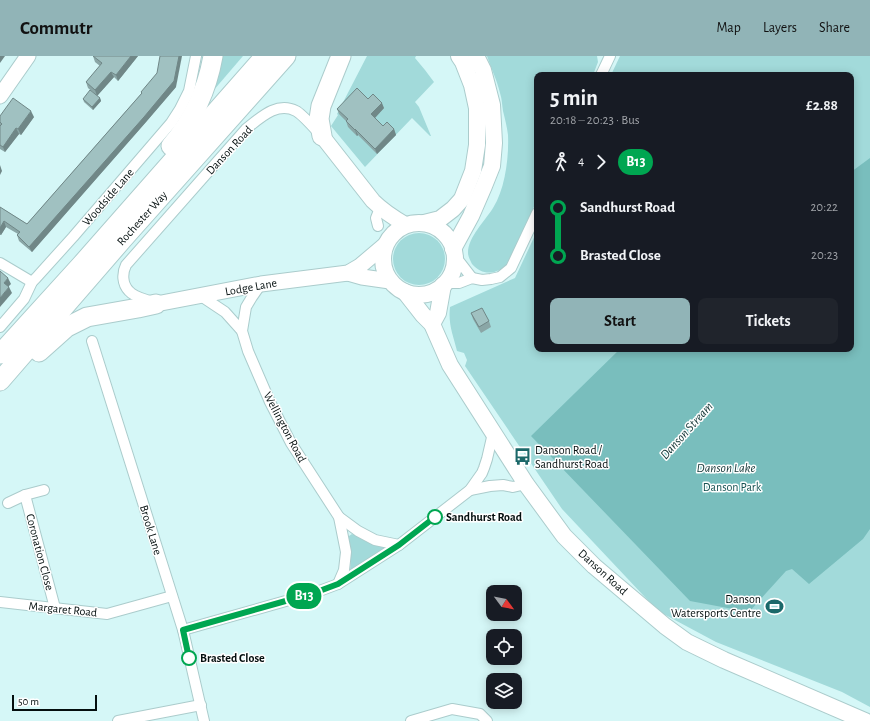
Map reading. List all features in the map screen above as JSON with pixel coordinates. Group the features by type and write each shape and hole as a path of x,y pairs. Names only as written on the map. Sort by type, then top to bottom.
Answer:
{"highway":[{"path":"0,354 18,333 39,301 173,144 197,108 211,69 213,56"},
{"name":"Rochester Way","path":"18,333 81,265 265,56"},
{"name":"Rochester Way","path":"0,381 118,245 286,56"},
{"path":"322,136 319,119 321,106 341,56"},
{"path":"0,396 36,354 67,327 87,317 156,304"}],"main road":[{"path":"459,56 472,85 477,108 477,145 472,172 462,199 453,210 440,219 406,225 398,229 386,244 383,253 385,272 390,281 397,288 415,295 435,291 451,276 454,252 474,210 492,166 494,143 492,105 483,70 476,56"},
{"path":"424,223 434,226 442,232 449,239 454,252"},
{"path":"432,324 438,313 444,284"},
{"name":"Danson Road","path":"405,292 432,324 450,365 526,484 564,536 594,566 653,616 687,642 724,660 865,721"}],"street":[{"path":"0,96 28,56"},
{"name":"Woodside Lane","path":"0,327 24,299 32,282 73,237 171,123 180,110 189,91 196,56"},
{"path":"602,72 610,56"},
{"name":"Danson Road","path":"156,304 129,292 124,282 123,272 126,265 246,129 273,110 287,108 297,112 322,136 373,201 391,217 406,225"},
{"path":"378,226 376,218 380,208"},
{"path":"444,284 459,283 472,278 482,280 500,276 511,268 534,219"},
{"name":"Lodge Lane","path":"156,304 261,284 348,273 360,266 386,244"},
{"path":"454,252 472,278"},
{"path":"0,263 32,282"},
{"name":"Lodge Lane","path":"348,273 362,277 390,281"},
{"name":"Wellington Road","path":"261,284 246,307 242,331 248,351 270,402 288,436 339,517 346,552 344,570 338,584"},
{"name":"Wellington Road","path":"202,296 224,312 242,331"},
{"name":"Brook Lane","path":"92,341 183,630 204,721"},
{"path":"183,630 314,593 338,584 399,545 470,490 482,473 493,433"},
{"path":"470,490 490,486 503,485 513,487 526,484"},
{"name":"Coronation Close","path":"8,503 25,495 44,490"},
{"name":"Coronation Close","path":"25,495 56,608"},
{"name":"Wellington Road","path":"339,517 358,531 375,540 399,545"},
{"name":"Margaret Road","path":"0,602 106,614 172,596"},
{"path":"118,721 200,704"},
{"path":"410,721 452,709 480,714 486,721"}],"green space":[{"path":"220,56 243,56 213,91"},
{"path":"367,56 416,56 415,58 434,82 415,102 419,107 431,136 412,118 365,167 331,126"},
{"path":"487,56 597,56 598,62 594,72 534,72 534,207 509,263 505,267 495,272 486,272 481,271 472,264 468,253 474,235 493,208 501,192 507,163 508,135 496,79"},
{"name":"Danson Lake","path":"620,56 870,56 870,707 842,692 716,642 658,611 562,509 465,366 467,360 464,353 457,351 450,324 450,307 515,278 534,237 534,352 854,352 854,72 612,72"},
{"path":"419,233 429,235 437,241 443,249 445,259 443,269 437,277 429,283 419,285 409,283 401,277 395,269 393,259 395,249 401,241 409,235"},
{"path":"352,534 386,548 350,571 351,549 348,540 349,536"}],"water":[{"name":"Danson Lake","path":"870,158 870,529 863,539 809,584 792,569 786,571 749,612 690,601 531,436 617,352 854,352 854,170"}],"building":[{"path":"93,56 131,56 116,75 111,72 95,90 86,82 102,63"},
{"path":"160,56 179,56 174,81 29,247 17,235 20,232 4,221 0,228 0,207 27,224 142,93 141,92 157,73"},
{"path":"357,88 368,99 373,94 382,103 371,114 383,126 387,122 394,129 375,149 346,121 348,119 337,109"},
{"path":"90,90 100,98 92,107 83,99"},
{"path":"13,98 31,111 18,129 16,128 3,147 0,145 0,126 2,124 0,122 0,116"},
{"path":"0,271 8,278 4,283 9,287 0,298"},
{"path":"482,308 489,321 479,327 471,313"}],"bus line":[{"name":"B13","path":"189,658 183,630 314,593 338,584 399,545 435,517"}],"place":[{"name":"Danson Road / Sandhurst Road","path":"522,457"},
{"name":"Sandhurst Road","path":"435,517"},
{"name":"Danson Watersports Centre","path":"774,606"},
{"name":"Brasted Close","path":"189,658"}],"water label":[{"name":"Danson Stream","path":"687,431"}],"park label":[{"name":"Danson Park","path":"732,487"}]}
